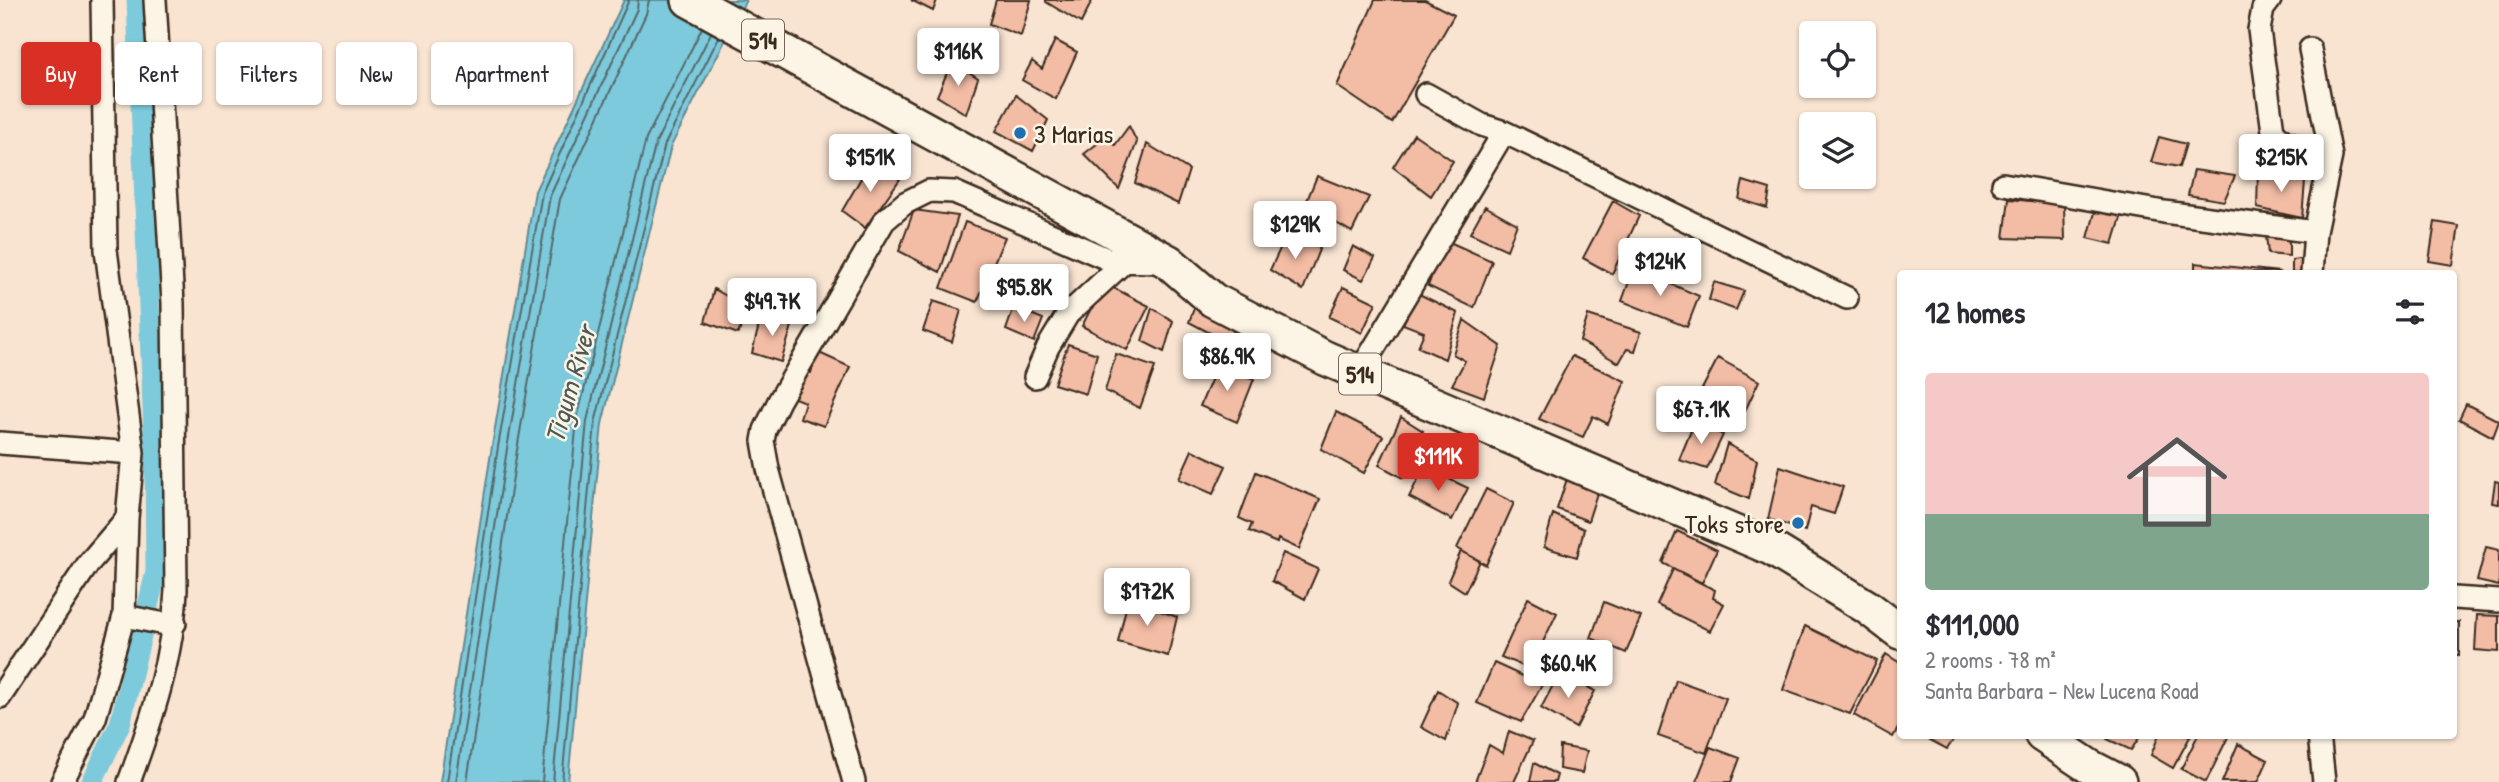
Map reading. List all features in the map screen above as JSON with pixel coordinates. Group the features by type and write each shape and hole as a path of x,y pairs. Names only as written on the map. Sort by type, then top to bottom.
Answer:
{"main road":[{"name":"514","path":"689,0 1169,262 1213,300 1325,358 1771,548 1867,607 1897,630"},
{"path":"2048,739 2090,767 2119,782"}],"street":[{"path":"62,782 95,718 128,617 127,518 133,453 107,250 102,0"},
{"path":"129,782 160,689 167,623 176,590 173,303 155,0"},
{"path":"2270,0 2263,9 2259,30 2273,131 2283,141 2331,156"},
{"path":"2310,49 2331,156 2315,232 2312,270"},
{"path":"1426,94 1482,125 1504,132 1847,299"},
{"path":"1359,373 1504,132"},
{"path":"2003,184 2164,212 2315,232"},
{"path":"854,782 768,469 763,441 765,430 779,401 884,221 905,203 929,191 954,192 1112,261 1169,262"},
{"path":"1035,377 1063,321 1124,262"},
{"path":"0,443 133,453"},
{"path":"0,697 88,564 127,518"},
{"path":"2457,598 2499,601"},
{"path":"128,617 167,623"},
{"path":"2319,739 2324,782"}],"water":[{"name":"Tigum River","path":"624,0 746,0 671,146 602,424 568,782 440,782 535,191"}],"building":[{"path":"911,0 937,0 933,11"},
{"path":"996,0 1031,0 1021,36 989,24"},
{"path":"1046,0 1090,0 1092,1 1081,23"},
{"path":"1375,0 1425,0 1454,15 1392,123 1337,86"},
{"path":"1055,40 1077,52 1056,99 1022,80 1032,61 1042,69"},
{"path":"952,61 978,78 966,114 937,96"},
{"path":"1016,95 1048,120 1033,151 996,131"},
{"path":"1129,126 1137,142 1119,189 1084,154 1107,136 1115,145"},
{"path":"1414,134 1453,161 1431,196 1393,167"},
{"path":"2159,137 2186,144 2179,167 2151,162"},
{"path":"1147,144 1189,170 1178,204 1135,183"},
{"path":"871,161 900,179 865,228 842,211"},
{"path":"2194,170 2235,176 2224,201 2188,195"},
{"path":"2258,171 2305,181 2302,218 2257,208"},
{"path":"1317,176 1369,197 1352,232 1305,205"},
{"path":"1743,181 1770,189 1767,208 1739,199"},
{"path":"2009,199 2064,204 2065,240 2004,238"},
{"path":"1613,201 1639,216 1612,274 1583,258"},
{"path":"2097,205 2124,208 2113,244 2088,238"},
{"path":"1485,206 1517,224 1507,250 1470,233"},
{"path":"914,210 958,216 940,272 899,251"},
{"path":"965,222 1005,237 977,302 941,288"},
{"path":"2435,222 2459,226 2453,265 2429,261"},
{"path":"1287,234 1320,247 1303,290 1270,270"},
{"path":"2266,235 2289,237 2289,256 2268,254"},
{"path":"1445,240 1492,261 1474,308 1428,286"},
{"path":"1353,246 1375,258 1363,280 1343,270"},
{"path":"2308,258 2308,270 2292,270 2292,260"},
{"path":"2195,263 2261,270 2195,270"},
{"path":"1634,268 1699,296 1687,327 1622,301"},
{"path":"1714,282 1744,291 1736,310 1709,300"},
{"path":"1104,283 1149,306 1127,350 1082,326"},
{"path":"1343,287 1376,303 1362,333 1329,317"},
{"path":"714,289 750,309 738,334 705,322"},
{"path":"1417,293 1458,313 1445,359 1418,347 1424,332 1403,324"},
{"path":"933,301 961,310 952,342 923,331"},
{"path":"1196,303 1237,323 1229,343 1189,322"},
{"path":"1014,307 1043,319 1034,342 1006,330"},
{"path":"1152,308 1173,321 1164,352 1142,341"},
{"path":"762,313 792,326 781,362 752,353"},
{"path":"1588,315 1641,332 1635,351 1627,349 1619,363 1580,341"},
{"path":"1464,320 1501,346 1484,397 1452,385 1465,361 1453,354"},
{"path":"1068,344 1097,354 1086,394 1054,384"},
{"path":"817,352 850,367 824,426 800,418 805,402 792,397 804,372 811,373"},
{"path":"1116,354 1155,367 1140,408 1105,391"},
{"path":"1572,356 1625,381 1608,424 1593,416 1583,437 1539,419"},
{"path":"1718,358 1759,381 1737,428 1709,409 1714,400 1701,391"},
{"path":"1218,364 1254,379 1237,422 1200,406"},
{"path":"2466,404 2499,421 2493,437 2459,419"},
{"path":"1336,412 1383,436 1364,473 1321,449"},
{"path":"1401,417 1423,431 1403,478 1379,465"},
{"path":"1695,421 1723,435 1707,469 1679,460"},
{"path":"1727,444 1757,460 1749,499 1715,485"},
{"path":"1192,450 1226,466 1213,494 1179,479"},
{"path":"1780,466 1843,487 1834,514 1811,507 1805,531 1768,519"},
{"path":"1424,467 1468,488 1452,520 1409,497"},
{"path":"1256,472 1320,499 1299,549 1278,539 1277,543 1249,531 1252,524 1239,518"},
{"path":"1568,476 1598,490 1588,521 1557,509"},
{"path":"2495,481 2499,482 2499,504 2492,503"},
{"path":"1486,489 1514,503 1486,565 1457,548"},
{"path":"1553,514 1584,529 1577,557 1544,547"},
{"path":"1677,531 1717,550 1702,583 1663,563"},
{"path":"2486,547 2499,550 2499,586 2477,581"},
{"path":"1461,551 1480,561 1465,592 1448,581"},
{"path":"1283,553 1318,569 1305,599 1272,581"},
{"path":"1673,569 1715,590 1713,598 1724,604 1710,631 1657,605"},
{"path":"1528,598 1557,613 1530,669 1501,657"},
{"path":"1128,599 1177,617 1168,656 1118,642"},
{"path":"1604,602 1641,617 1626,653 1591,638"},
{"path":"2477,615 2499,616 2499,652 2475,650"},
{"path":"2457,622 2459,622 2457,655"},
{"path":"1805,626 1877,661 1850,714 1783,690"},
{"path":"1886,654 1897,661 1897,730 1893,737 1854,715"},
{"path":"1494,663 1542,685 1521,722 1477,703"},
{"path":"1560,672 1595,691 1576,728 1541,708"},
{"path":"1676,680 1726,698 1706,753 1658,736"},
{"path":"1438,690 1458,703 1446,741 1421,727"},
{"path":"1509,731 1533,741 1514,782 1475,782 1489,745 1503,753"},
{"path":"1928,739 1954,739 1947,749"},
{"path":"2107,739 2138,739 2131,750"},
{"path":"2157,739 2189,739 2173,768 2151,755"},
{"path":"2196,739 2227,739 2206,782 2181,769"},
{"path":"2238,744 2268,760 2258,782 2222,782"},
{"path":"1560,746 1587,751 1582,773 1559,769"},
{"path":"1710,747 1740,758 1731,782 1696,782"},
{"path":"1534,763 1557,775 1555,782 1530,782"}],"waterway":[{"path":"92,782 120,724 156,572 155,459 137,0"}],"place":[{"name":"3 Marias","path":"1020,133"},
{"name":"Toks store","path":"1798,523"}]}
